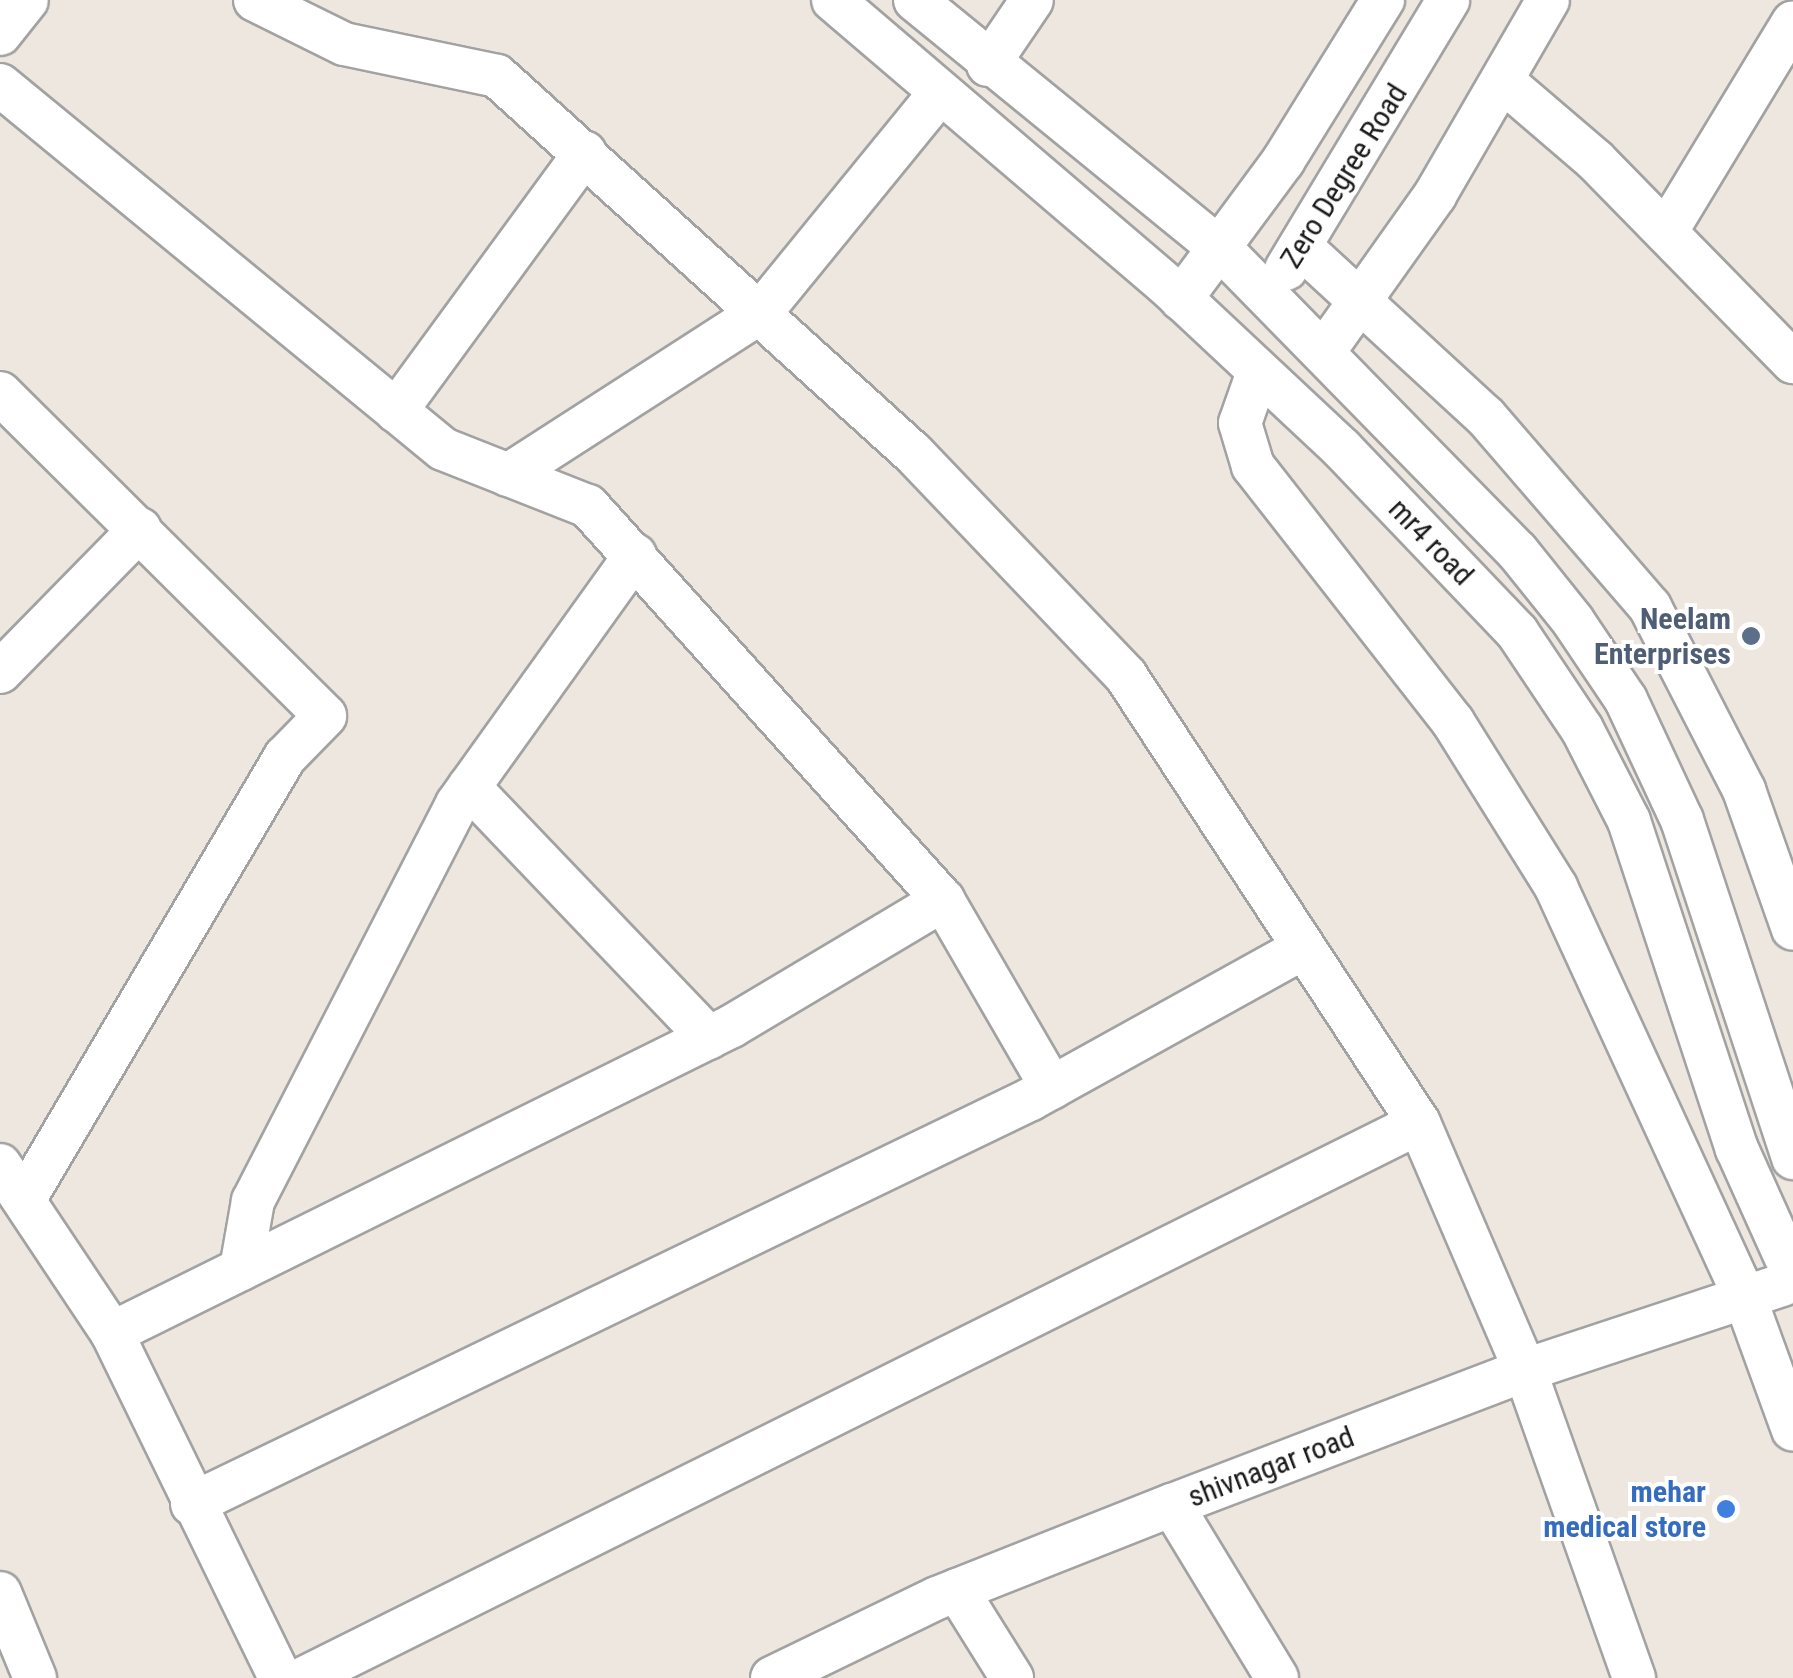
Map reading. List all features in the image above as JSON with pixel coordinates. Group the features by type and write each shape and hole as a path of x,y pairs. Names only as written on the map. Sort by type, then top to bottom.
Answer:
{"street":[{"path":"0,34 27,0"},
{"path":"255,0 344,44 498,76 762,310 1126,676 1419,1123 1525,1370 1634,1678"},
{"name":"mr4 road","path":"833,0 1181,299 1516,632 1582,729 1629,822 1780,1278"},
{"name":"mr4 road","path":"915,0 988,66 1222,250 1325,350 1517,551 1626,700 1682,820 1793,1158"},
{"path":"988,66 1032,0"},
{"name":"Zero Degree Road","path":"1181,299 1222,250 1383,0"},
{"name":"Zero Degree Road","path":"1227,343 1268,295 1301,247 1448,0"},
{"path":"1325,350 1504,82 1548,0"},
{"path":"1666,232 1793,22"},
{"path":"1504,82 1666,232 1793,362"},
{"path":"0,84 443,449 588,506 942,900 1052,1088"},
{"path":"508,475 762,310 940,93"},
{"path":"396,411 585,154"},
{"path":"1301,247 1359,298 1573,508 1650,607 1744,790 1793,929"},
{"path":"1258,372 1240,424 1254,466 1453,722 1556,887 1780,1278 1793,1430"},
{"path":"0,393 325,716 265,789 14,1180 112,1333 280,1678"},
{"path":"0,672 140,529"},
{"path":"241,1269 253,1201 469,787 635,556"},
{"path":"469,787 709,1038"},
{"path":"112,1333 709,1038 942,900"},
{"path":"192,1504 1052,1088 1302,949"},
{"path":"304,1678 1419,1123"},
{"name":"shivnagar road","path":"772,1678 957,1590 1525,1370 1780,1278"},
{"path":"1172,1506 1277,1678"},
{"path":"957,1590 1012,1678"},
{"path":"0,1593 34,1678"}],"place":[{"name":"Neelam Enterprises","path":"1751,636"},
{"name":"mehar medical store","path":"1726,1509"}]}
